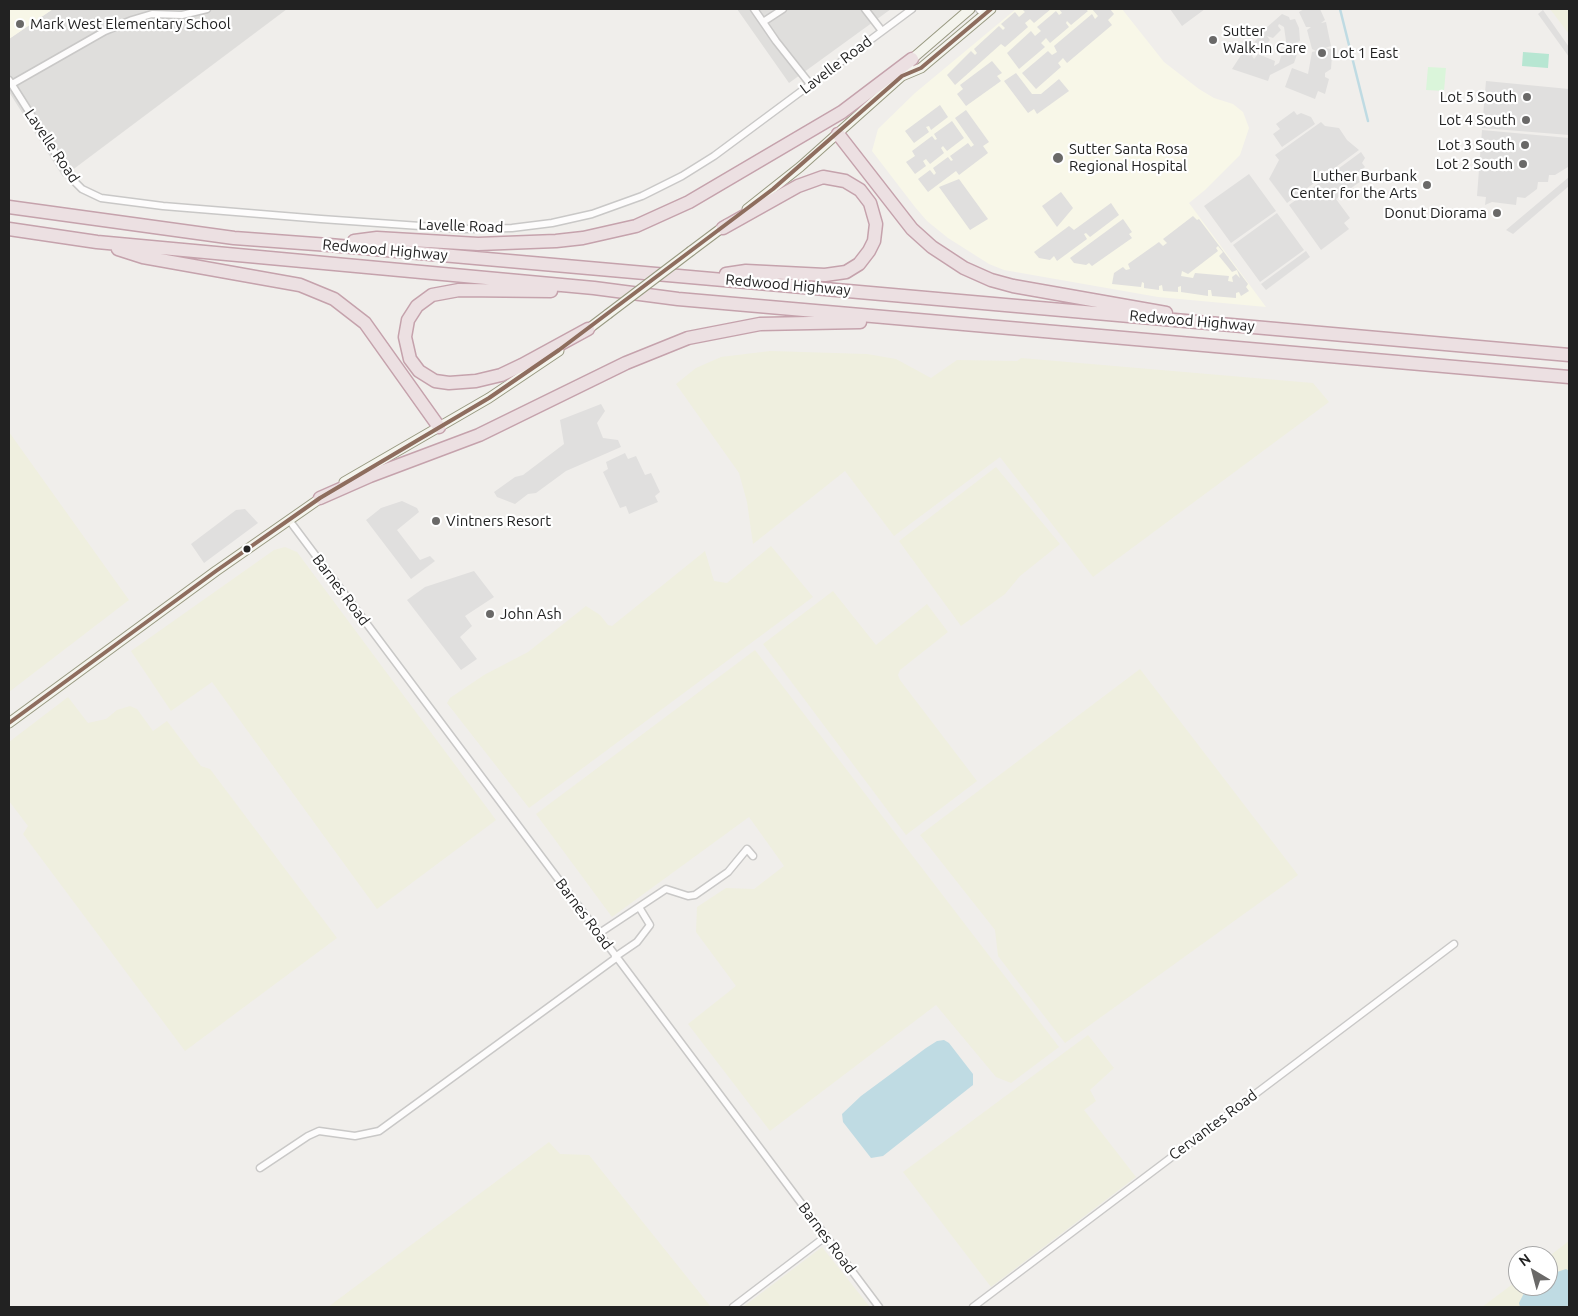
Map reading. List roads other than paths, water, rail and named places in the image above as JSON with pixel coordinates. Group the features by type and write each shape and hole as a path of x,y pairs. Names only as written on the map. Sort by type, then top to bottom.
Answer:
{"highway":[{"path":"329,244 377,238 478,244 556,241 583,238 636,226 689,202 842,112 912,59"},
{"path":"838,134 919,236 939,252 977,274 1013,286 1149,309 1212,323"},
{"path":"703,277 746,272 816,275 846,272 859,264 869,251 875,236 876,224 870,203 860,190 845,181 823,177 798,186 723,228"},
{"name":"Redwood Highway","path":"9,207 234,238 329,244 1569,355"},
{"name":"Redwood Highway","path":"9,229 97,242 594,288 678,299 1569,377"},
{"path":"97,242 142,257 300,285 334,299 364,323 439,427"},
{"path":"588,329 509,371 484,379 458,383 435,381 424,375 410,359 406,345 406,327 412,312 423,300 440,292 459,290 528,292 594,288"},
{"path":"320,498 370,476 479,435 626,364 688,338 760,324 933,321"}],"main road":[{"path":"9,723 216,570 320,498 512,383 588,329 723,228 838,134 902,76 912,59 970,9"},
{"path":"902,76 921,68 985,11"}],"street":[{"path":"10,82 105,31 132,20 152,14 182,15 207,9"},
{"path":"754,9 810,84"},
{"path":"763,22 783,9"},
{"path":"865,9 882,31"},
{"name":"Lavelle Road","path":"10,82 71,178 82,189 101,198 163,206 321,219 493,229 536,226 610,208 642,196 682,176 714,156 912,9"},
{"name":"Barnes Road","path":"289,520 825,1237 880,1307"},
{"path":"598,934 666,889 681,892 688,896 695,895 728,872 747,849 753,856"},
{"path":"260,1168 308,1136 319,1131 355,1136 379,1131 637,942 650,925 639,907"},
{"name":"Cervantes Road","path":"972,1307 1454,944"},
{"path":"732,1307 825,1237"}],"water":[{"path":"944,1040 949,1043 973,1074 973,1085 883,1156 871,1158 843,1122 842,1114 861,1096 926,1048 937,1041"},
{"path":"1566,1269 1569,1271 1569,1307 1520,1307 1519,1303 1522,1296 1558,1296 1558,1272"}],"waterway":[{"path":"1340,9 1368,121"}],"place":[{"name":"Mark West Elementary School","path":"20,24"},
{"name":"Sutter Walk-In Care","path":"1213,40"},
{"name":"Lot 1 East","path":"1322,53"},
{"name":"Lot 5 South","path":"1527,97"},
{"name":"Lot 4 South","path":"1526,120"},
{"name":"Lot 3 South","path":"1525,145"},
{"name":"Sutter Santa Rosa Regional Hospital","path":"1058,158"},
{"name":"Lot 2 South","path":"1523,164"},
{"name":"Luther Burbank Center for the Arts","path":"1427,185"},
{"name":"Donut Diorama","path":"1497,213"},
{"name":"Vintners Resort","path":"436,521"},
{"name":"John Ash","path":"490,614"}]}
